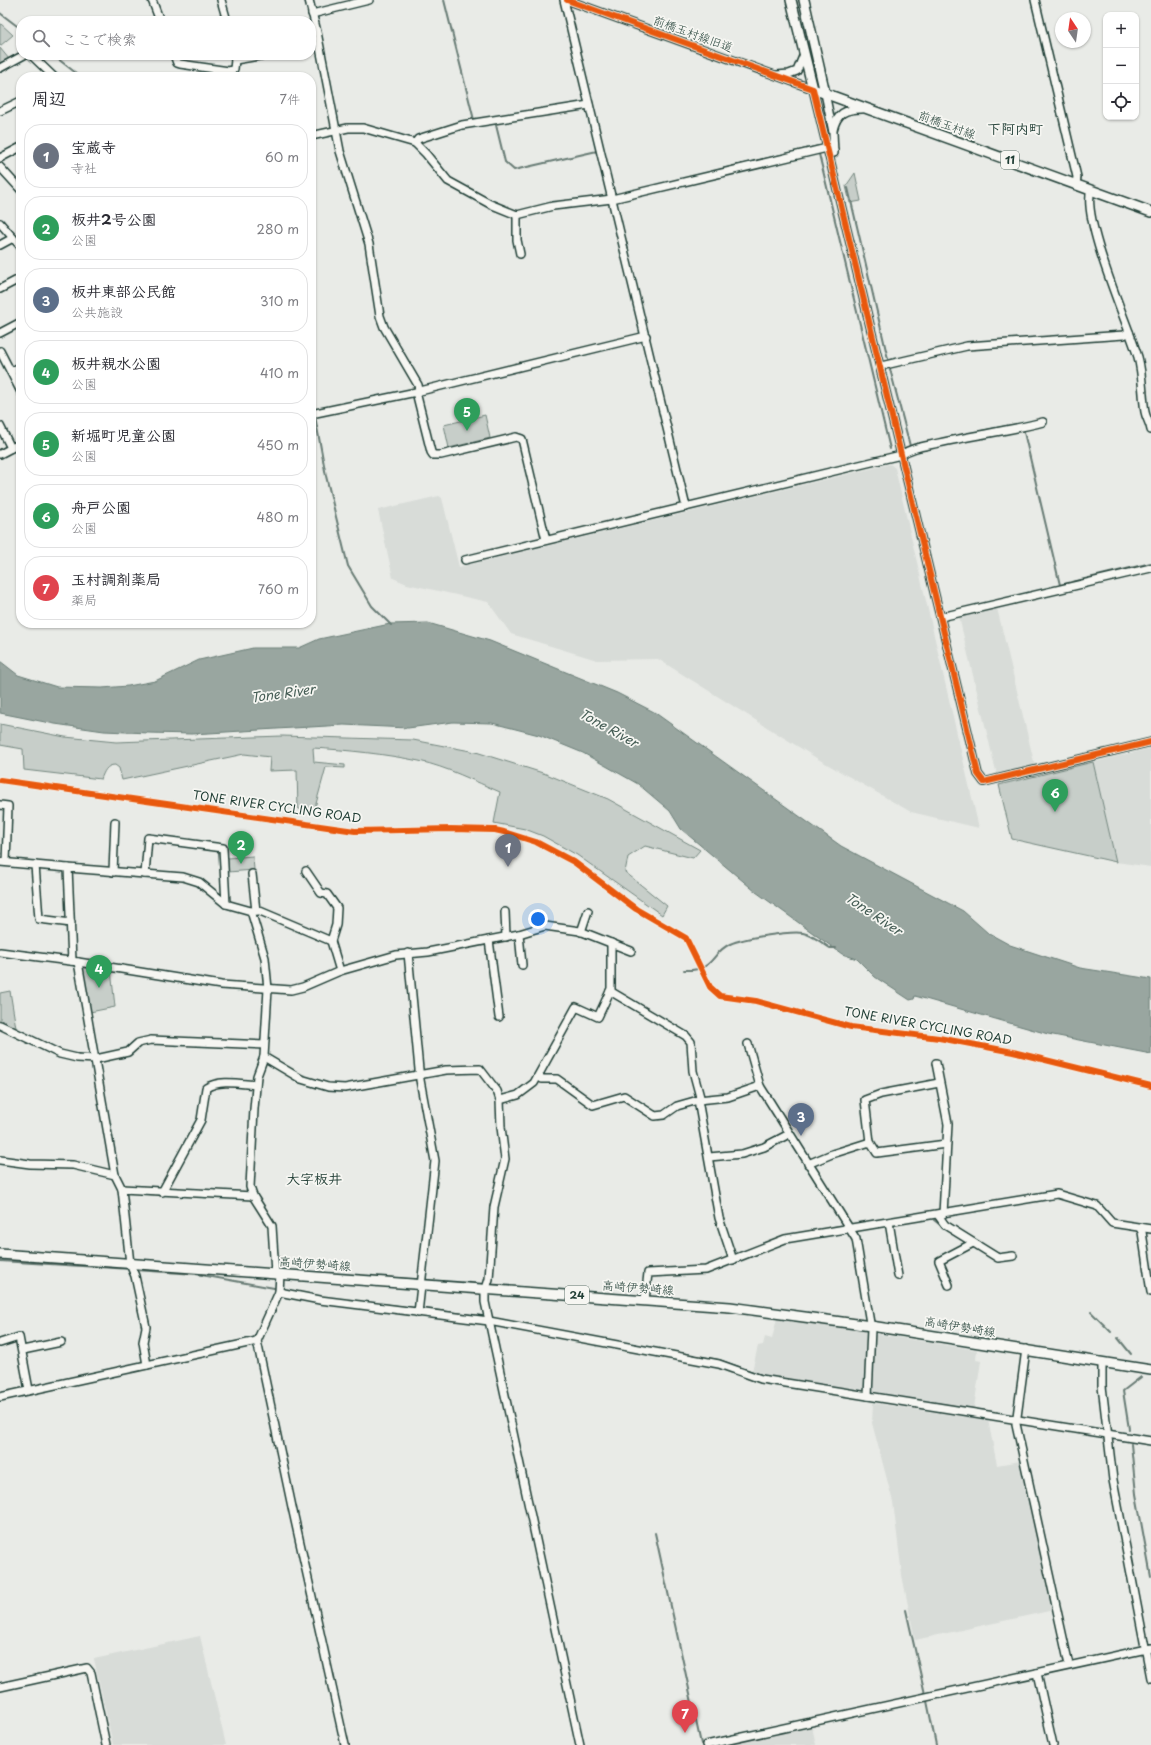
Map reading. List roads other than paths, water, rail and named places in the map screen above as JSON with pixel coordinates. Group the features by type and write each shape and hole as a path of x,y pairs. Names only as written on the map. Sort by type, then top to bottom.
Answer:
{"main road":[{"path":"791,0 812,89"},
{"path":"804,0 825,93"},
{"name":"前橋玉村線","path":"812,89 1151,212"},
{"name":"高崎伊勢崎線","path":"0,1254 486,1288 737,1308 1026,1349 1151,1370"}],"street":[{"path":"152,0 158,16"},
{"path":"221,0 225,16"},
{"path":"309,0 312,14 369,0"},
{"path":"566,0 589,105 646,336 686,507"},
{"name":"前橋玉村線旧道","path":"566,0 812,89"},
{"path":"1035,0 1077,177 1076,184"},
{"path":"316,41 337,131 340,151 369,244 375,292 382,322 418,385 417,391 433,455 441,455 516,437 522,439 546,540"},
{"path":"771,74 785,75 796,72 801,66 804,54"},
{"path":"0,68 16,59"},
{"path":"36,60 49,72"},
{"path":"176,60 177,63 180,64 229,71 234,69 234,60"},
{"path":"812,89 831,149 836,182 978,774 984,782 1151,742"},
{"path":"825,93 833,132"},
{"path":"0,111 16,103"},
{"path":"415,143 418,139 462,125 589,105"},
{"path":"831,149 836,121 843,111 850,109 868,109"},
{"path":"316,135 356,128 370,129 415,143 448,181 490,204 517,215 553,206 612,199 831,149"},
{"path":"0,158 16,150"},
{"path":"0,167 16,185"},
{"path":"1091,190 1089,200 1100,249 1143,376 1146,415 1150,420 1151,430"},
{"path":"517,215 517,240 520,254"},
{"path":"0,223 16,241"},
{"path":"0,245 13,238"},
{"path":"0,289 16,281"},
{"path":"0,333 16,325"},
{"path":"881,366 967,346 1124,335 1129,332"},
{"path":"316,413 417,391 646,336"},
{"path":"0,351 16,382"},
{"path":"11,372 16,369"},
{"path":"465,560 901,455 910,450 973,435 1020,428 1043,422"},
{"path":"0,426 11,448"},
{"path":"0,454 16,446"},
{"path":"941,617 1151,568"},
{"path":"0,805 8,806 3,862 183,878 199,882 226,904 253,911 260,911 332,941"},
{"path":"113,872 115,822"},
{"path":"144,874 148,838 223,848 226,904"},
{"path":"35,865 39,919 71,923"},
{"path":"68,868 75,961 96,1059 115,1175 122,1189 130,1264 135,1276 146,1327 143,1342 147,1365"},
{"path":"306,871 321,892 327,894 337,908 336,925 332,941 340,971"},
{"path":"252,874 253,911 265,958 268,988 264,1057 256,1085 250,1187 253,1196 272,1226 279,1292 257,1341 345,1745"},
{"path":"581,932 588,911"},
{"path":"505,912 506,937"},
{"path":"0,952 75,961 221,985 291,990 303,988 340,971 396,955 428,952 506,937 545,926 581,932 631,951"},
{"path":"519,934 522,965"},
{"path":"489,940 499,1017"},
{"path":"500,1100 518,1095 534,1083 576,1007 598,1017 610,992 611,943"},
{"path":"408,953 419,1074 434,1161 418,1313"},
{"path":"610,992 689,1038 692,1045 693,1071 700,1097 698,1100 719,1218 733,1260"},
{"path":"0,1025 60,1054 96,1059 128,1052 138,1043 151,1040 264,1045"},
{"path":"748,1044 760,1086 808,1164 850,1228 856,1240 871,1326 868,1396"},
{"path":"264,1057 301,1079 328,1087 345,1088 446,1070 480,1069 497,1091 500,1100 501,1127 505,1159 494,1207 489,1279 484,1296 580,1745"},
{"path":"936,1063 948,1124 940,1214 945,1226 998,1258 1013,1256"},
{"path":"539,1076 542,1079 557,1079 593,1105 624,1096 654,1116 664,1115 677,1106 698,1100 728,1097 760,1086"},
{"path":"162,1192 201,1120 206,1088 210,1085 230,1083 256,1085"},
{"path":"939,1083 880,1094 865,1100 870,1142 877,1153 946,1144"},
{"path":"709,1157 742,1154 764,1146 789,1134"},
{"path":"808,1164 832,1154 870,1142"},
{"path":"0,1160 30,1164 73,1165 115,1175"},
{"path":"122,1189 253,1196"},
{"path":"645,1300 648,1273 700,1272 785,1239 1061,1194 1097,1206 1112,1223 1151,1229"},
{"path":"889,1222 898,1276"},
{"path":"1140,1228 1142,1232 1151,1292"},
{"path":"948,1284 939,1261 973,1243"},
{"path":"279,1292 320,1300 489,1321 719,1364 761,1379 1151,1440"},
{"path":"0,1343 19,1337 23,1350 29,1390"},
{"path":"0,1397 257,1341"},
{"path":"23,1350 61,1342"},
{"path":"1026,1349 1016,1419 1069,1665"},
{"path":"1102,1362 1102,1386 1119,1515 1148,1648 1151,1678"},
{"path":"706,1745 1148,1648"},
{"path":"0,1687 87,1668 91,1673 106,1745"},
{"path":"1037,1673 1053,1745"}],"water":[{"name":"Tone River","path":"428,623 490,641 617,693 654,712 841,846 963,911 988,933 1010,945 1080,968 1151,979 1151,1054 1048,1034 915,996 914,999 910,1000 875,977 857,959 842,954 756,892 681,829 670,811 638,784 583,753 539,735 492,723 453,722 408,728 344,725 192,734 149,733 104,731 55,724 0,713 0,661 18,675 57,687 102,688 128,686 155,681 199,660 253,648 299,648 319,639 390,624"}],"waterway":[{"path":"444,0 474,120 475,119"},
{"path":"0,13 16,25"},
{"path":"59,60 75,72"},
{"path":"496,125 505,162 514,170 597,152"},
{"path":"719,170 818,146"},
{"path":"819,154 890,449"},
{"path":"848,188 888,359"},
{"path":"890,369 910,446 912,446"},
{"path":"316,421 326,476 348,566 372,606 391,625"},
{"path":"951,437 1017,424"},
{"path":"1023,428 1060,585 1151,563"},
{"path":"684,970 702,968 707,965 723,948 745,939 788,933 803,933 814,937 830,948 836,948"},
{"path":"934,1220 944,1228"},
{"path":"833,1227 843,1226"},
{"path":"0,1261 131,1269"},
{"path":"135,1270 196,1274 274,1288"},
{"path":"311,1295 322,1297"},
{"path":"382,1304 414,1308"},
{"path":"425,1309 481,1316"},
{"path":"1091,1312 1111,1332"},
{"path":"495,1319 642,1346"},
{"path":"1118,1338 1131,1354"},
{"path":"652,1348 719,1360 764,1376 806,1383"},
{"path":"1129,1429 1123,1391 1141,1377"},
{"path":"929,1402 1011,1415"},
{"path":"1131,1444 1136,1494 1151,1577"},
{"path":"655,1533 701,1744"},
{"path":"906,1610 925,1694"},
{"path":"927,1701 936,1745"}],"place":[{"name":"新堀町児童公園","path":"467,431"},
{"name":"舟戸公園","path":"1055,812"},
{"name":"板井2号公園","path":"241,864"},
{"name":"宝蔵寺","path":"508,867"},
{"name":"板井親水公園","path":"99,988"},
{"name":"板井東部公民館","path":"801,1136"},
{"name":"玉村調剤薬局","path":"685,1733"}],"district":[{"name":"下阿内町","path":"1015,129"},
{"name":"大字板井","path":"314,1179"}]}
